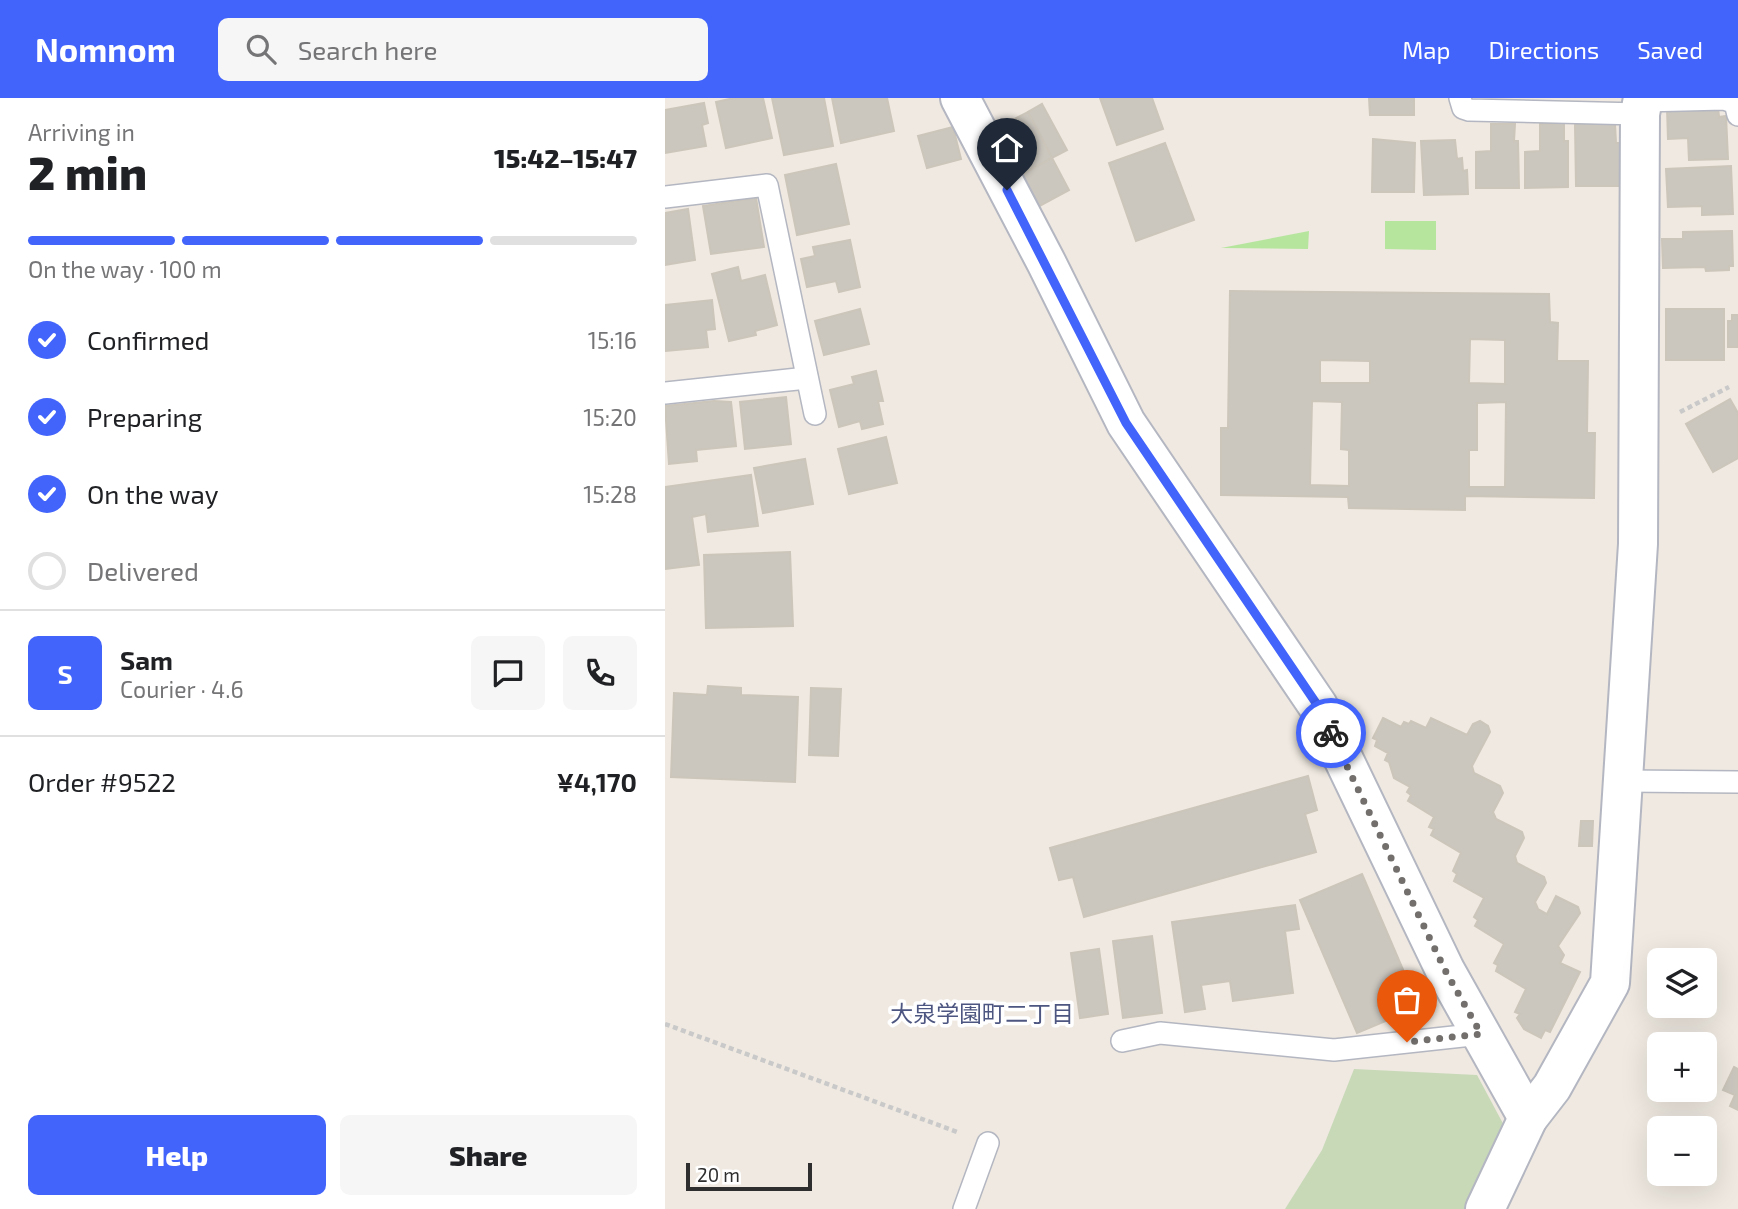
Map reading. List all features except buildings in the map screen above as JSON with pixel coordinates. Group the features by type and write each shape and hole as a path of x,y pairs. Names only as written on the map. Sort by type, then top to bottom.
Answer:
{"street":[{"path":"960,98 1126,423 1318,706 1445,970 1528,1118"},
{"path":"1485,1209 1528,1118 1552,1087 1609,983 1638,544 1642,104"}],"lane":[{"path":"1460,98 1463,108 1469,110 1724,99 1735,103 1738,115"},
{"path":"665,197 767,185 815,414"},
{"path":"665,393 807,378"},
{"path":"1624,781 1738,782"},
{"path":"1122,1041 1160,1033 1334,1050 1481,1034"},
{"path":"964,1209 988,1143"}],"path":[{"path":"1639,427 1654,427 1729,387"},
{"path":"665,1024 988,1143"}],"green space":[{"path":"1385,221 1436,221 1436,250 1385,249"},
{"path":"1309,231 1308,249 1221,248"},
{"path":"1354,1069 1477,1075 1507,1131 1470,1209 1285,1209 1322,1150"}],"way so far":[{"path":"1331,733 1391,852 1445,970 1481,1034 1407,1042"}],"district":[{"name":"大泉学園町二丁目","path":"982,1013"}],"route":[{"path":"1007,190 1126,423 1219,564 1318,706 1331,733"}]}
